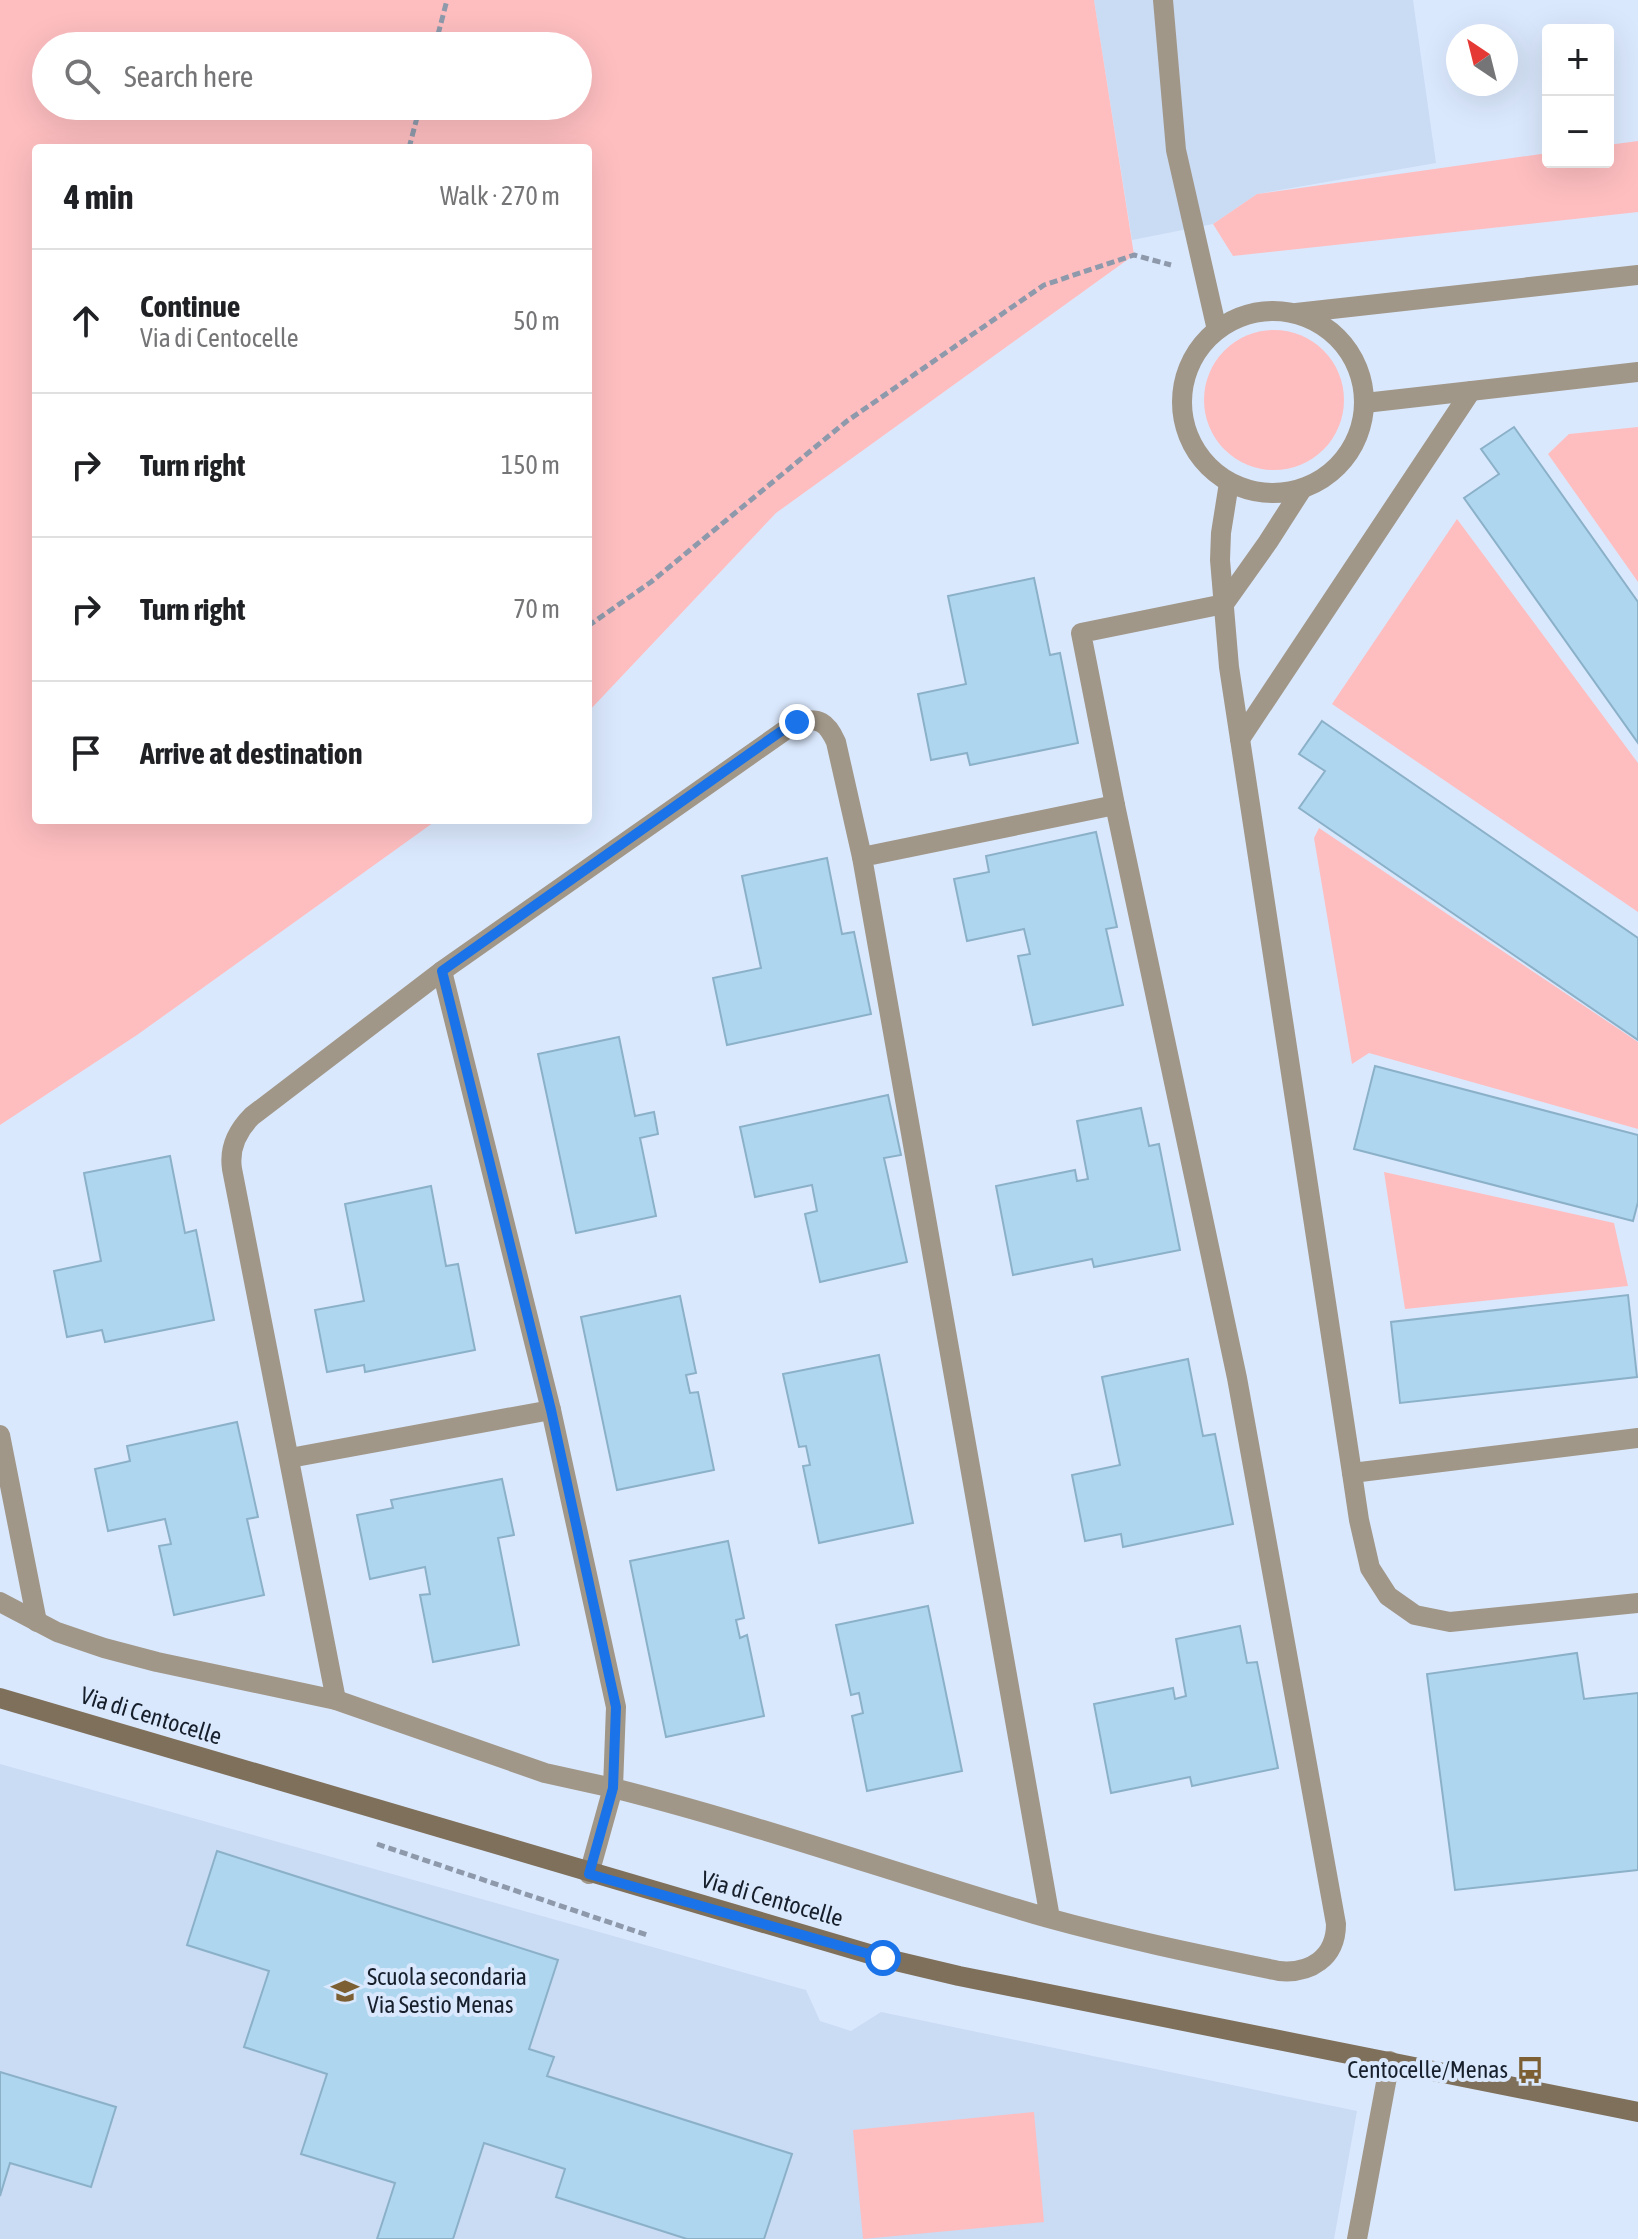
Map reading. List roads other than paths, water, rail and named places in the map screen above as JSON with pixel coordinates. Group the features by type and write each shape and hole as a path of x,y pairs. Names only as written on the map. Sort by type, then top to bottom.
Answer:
{"street":[{"path":"1163,0 1176,150 1217,330"},
{"path":"1293,313 1322,325 1345,345 1360,372 1365,403 1363,421 1348,456 1319,482 1302,489 1265,494 1229,483 1212,471 1189,439 1182,410 1184,380 1191,361 1202,344 1234,320 1253,313 1293,313 1638,275"},
{"path":"1365,403 1638,372"},
{"path":"1240,739 1471,391"},
{"path":"1229,483 1221,533 1229,667 1359,1520 1370,1568 1388,1596 1415,1615 1450,1622 1638,1603"},
{"path":"0,1602 80,1641 131,1656 336,1700 545,1773 702,1811 1050,1918 1289,1972 1321,1962 1330,1952 1336,1934 1237,1378 1081,633 1224,604 1302,489"},
{"path":"336,1700 232,1169 235,1140 252,1116 442,971 780,732 797,722 813,719 824,722 836,742 862,857 1050,1918"},
{"path":"862,857 1115,805"},
{"path":"442,971 551,1410 616,1707 613,1788 589,1874"},
{"path":"290,1458 551,1410"},
{"path":"0,1435 37,1622"},
{"path":"1352,1473 1638,1438"},
{"name":"Via di Centocelle","path":"0,1698 589,1874 883,1958 944,1973 1638,2112"},
{"path":"1357,2239 1390,2061"}],"place":[{"name":"Scuola secondaria Via Sestio Menas","path":"345,1991"},
{"name":"Centocelle/Menas","path":"1530,2070"}]}
